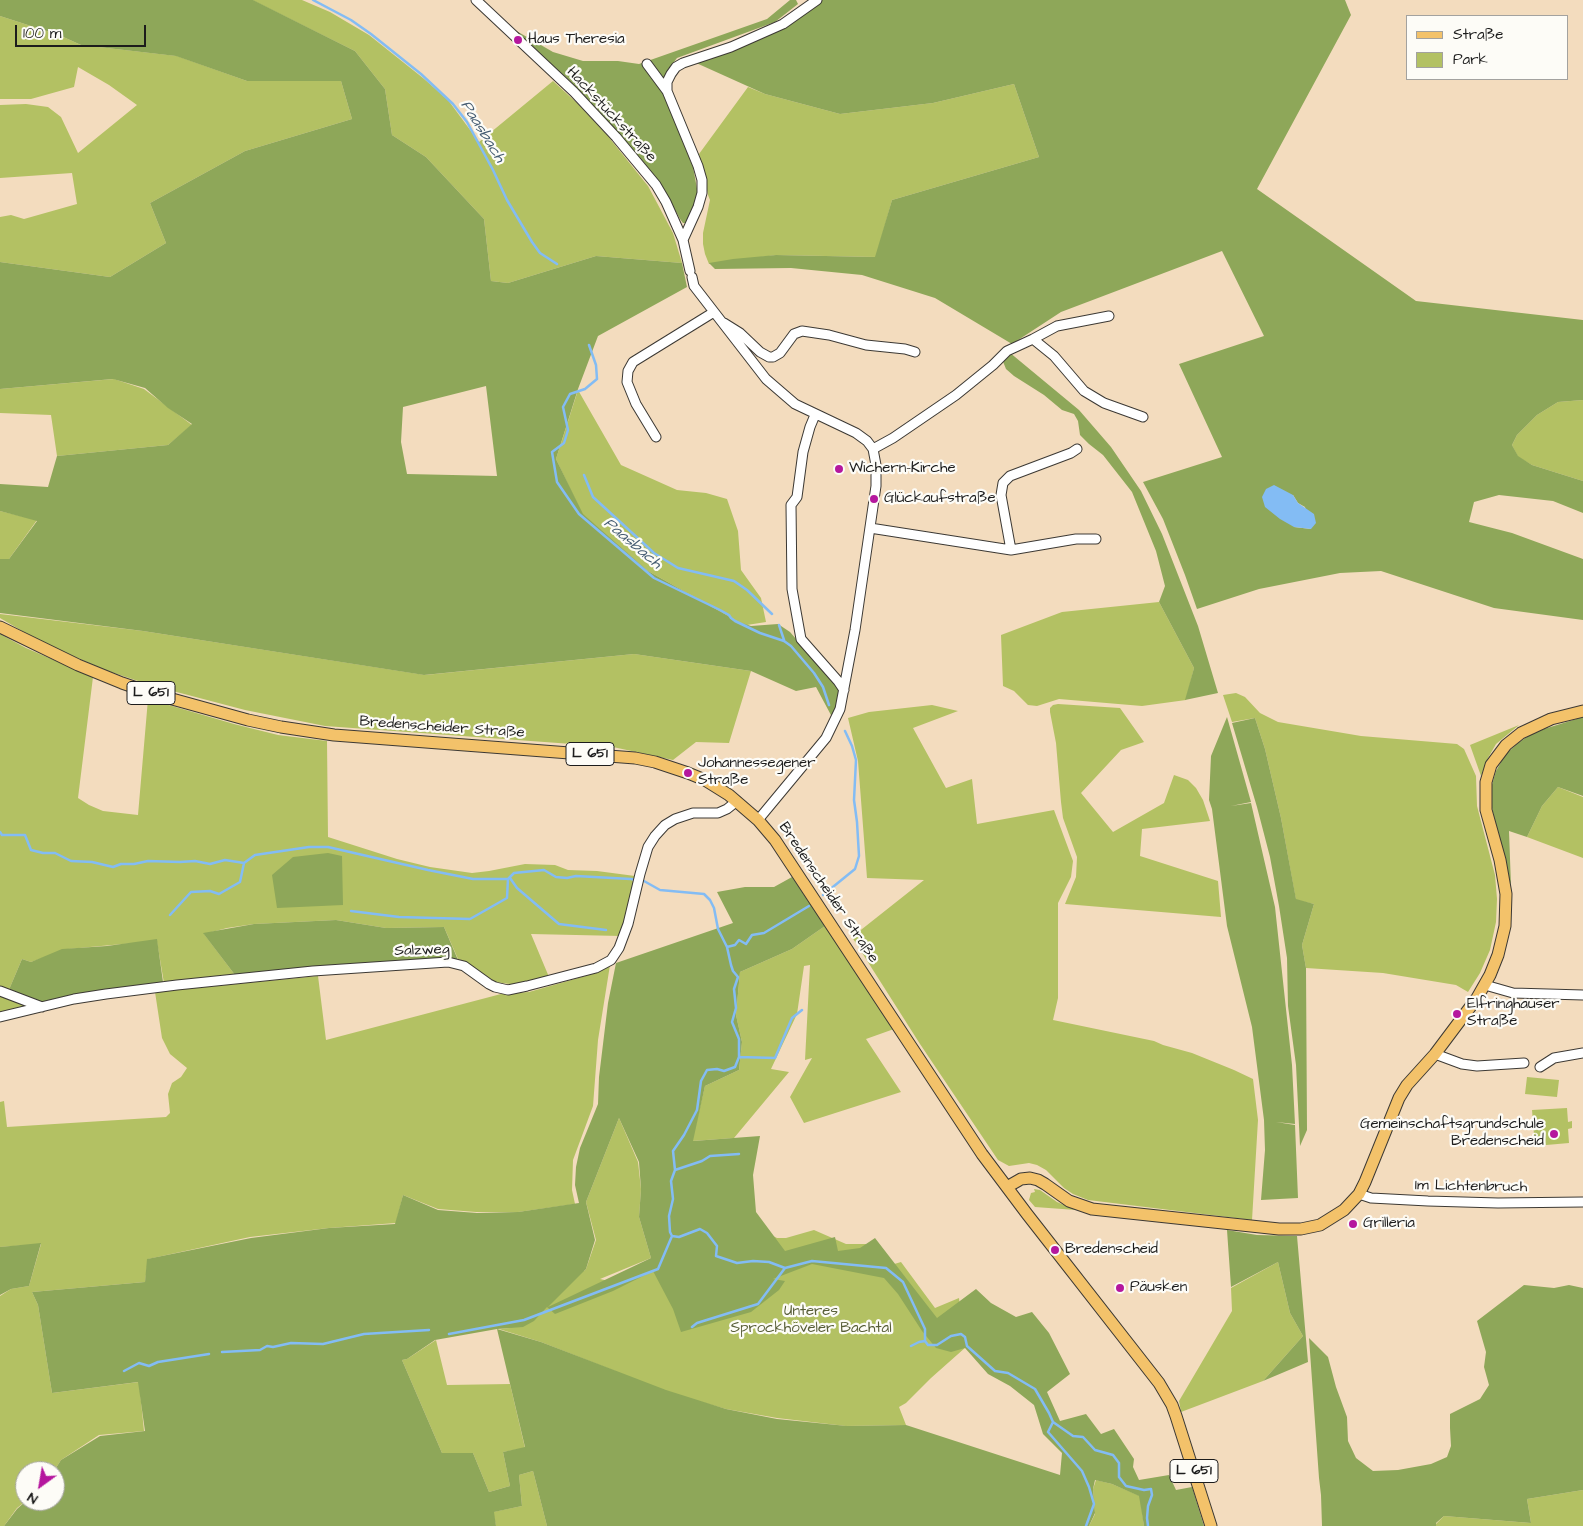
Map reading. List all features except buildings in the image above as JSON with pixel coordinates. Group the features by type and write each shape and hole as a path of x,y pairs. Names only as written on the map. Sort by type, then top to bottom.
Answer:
{"main road":[{"name":"Bredenscheider Straße","path":"0,627 122,684 248,720 334,735 635,758 656,762 705,780 737,801 758,820 787,856 982,1154 1165,1393 1176,1416 1211,1526"},
{"path":"1007,1187 1021,1179 1030,1178 1045,1184 1069,1201 1092,1209 1279,1230 1301,1229 1320,1225 1344,1210 1358,1194 1372,1166 1399,1098 1407,1085 1435,1054 1463,1018 1485,985 1498,955 1506,911 1506,894 1503,874 1486,810 1484,792 1488,774 1500,751 1514,738 1541,723 1583,710"}],"street":[{"name":"Hackstückstraße","path":"476,0 574,92 616,137 656,186 666,202 683,240 694,286 766,379 795,404 856,433 867,441 873,450"},
{"path":"667,91 671,74 676,67 753,38 783,24 817,0"},
{"path":"647,64 667,91 702,180 702,193 698,207 683,240"},
{"path":"656,437 636,404 627,382 628,371 633,362 714,312"},
{"path":"758,820 826,738 839,713 855,630 876,486 876,466 873,450 956,395 988,370 1007,351 1057,326 1109,316"},
{"path":"720,320 740,333 768,357 773,357 780,352 794,334 802,331 866,345 905,349 914,352"},
{"path":"1033,339 1054,356 1084,391 1104,403 1143,417"},
{"path":"815,414 803,452 797,497 791,505 792,589 800,640 844,690"},
{"path":"1011,550 1001,495 1004,483 1010,476 1071,454 1077,449"},
{"path":"870,528 1011,550 1076,539 1096,539"},
{"name":"Salzweg","path":"0,1017 74,999 177,985 313,971 448,962 464,966 495,987 515,989 596,968 611,960 619,948 628,924 648,847 655,836 665,825 675,819 693,813 718,813 737,801"},
{"path":"1485,985 1513,993 1583,993"},
{"path":"0,991 42,1007"},
{"path":"1540,1067 1554,1058 1583,1053"},
{"path":"1435,1054 1462,1064 1477,1066 1524,1063"},
{"name":"Im Lichtenbruch","path":"1358,1194 1371,1198 1428,1201 1498,1203 1583,1202"}],"green space":[{"path":"0,0 253,0 355,51 385,89 392,135 426,157 484,219 491,281 508,283 596,256 682,263 687,287 598,336 578,389 556,459 583,514 648,571 739,622 751,626 778,624 790,632 839,689 839,709 832,717 816,687 796,691 751,671 634,654 424,675 143,631 0,613 0,559 9,559 37,521 0,511 0,484 48,487 57,456 168,445 192,424 168,408 145,388 113,379 0,389 0,262 110,277 166,243 150,203 245,151 352,119 341,81 247,81 176,56 81,45 59,35 0,16","holes":["486,386 497,476 407,474 401,442 403,407"]},
{"path":"252,0 302,0 330,12 369,35 448,100 479,142 553,81 607,135 648,186 673,233 682,263 596,256 508,283 491,281 484,219 426,157 392,135 385,89 355,51"},
{"path":"790,0 796,0 798,4 775,22 677,58 667,71 662,91 693,167 698,194 687,223 683,223 664,189 599,111 572,83 513,29 553,52 583,61 618,61 639,64 767,19"},
{"path":"819,0 1345,0 1351,15 1257,189 1416,301 1583,320 1583,400 1558,402 1537,415 1517,435 1512,445 1518,456 1532,465 1583,481 1583,513 1553,501 1499,495 1474,502 1469,522 1512,533 1583,559 1583,620 1494,608 1381,571 1340,573 1259,589 1197,609 1163,519 1143,482 1222,457 1179,364 1264,336 1222,251 1061,312 1012,344 935,298 862,275 791,268 715,269 709,263 776,255 875,257 892,200 1039,157 1014,84 933,103 840,114 765,94 694,62 779,30","holes":["1293,495 1298,503 1305,507 1311,529 1294,527"]},
{"path":"0,16 59,35 81,45 177,56 247,81 341,81 352,119 245,151 150,203 166,243 110,277 0,262 0,217 11,215 24,219 77,204 72,173 0,178 0,105 26,104 48,107 61,117 78,153 137,105 109,85 78,67 74,87 31,99 0,99"},
{"path":"1014,84 1039,157 892,200 876,257 776,255 709,264 703,244 703,233 710,200 699,154 748,87 765,94 840,114 933,103"},
{"path":"1009,352 1079,410 1111,447 1141,491 1162,534 1198,626 1218,693 1185,700 1194,668 1159,602 1165,586 1156,551 1132,492 1103,455 1080,435 1078,421 1074,414 1062,410 1006,369 1002,359"},
{"path":"114,379 144,389 192,425 168,445 57,456 51,415 0,413 0,389"},
{"path":"578,390 621,465 677,490 706,493 727,499 738,531 741,570 761,598 766,622 747,625 739,622 648,571 582,514 556,459"},
{"path":"1583,400 1583,481 1532,465 1518,457 1512,445 1517,435 1537,415 1558,402"},
{"path":"0,511 37,520 9,559 0,559"},
{"path":"1159,602 1194,668 1186,700 1142,706 1059,699 1037,706 1028,705 1014,691 1003,686 1001,635 1062,612"},
{"path":"0,614 143,631 425,675 634,654 751,671 729,743 696,742 673,760 613,747 325,726 245,710 150,685 105,670 41,642 0,618"},
{"path":"0,634 26,648 93,677 78,798 89,805 103,811 138,815 148,699 278,735 327,741 328,837 397,859 430,867 472,873 525,864 555,865 568,870 597,871 635,876 632,881 635,882 621,936 531,934 549,977 517,985 495,982 466,962 458,959 444,927 386,928 336,920 254,924 204,934 235,975 164,983 157,942 123,944 68,949 31,962 22,959 8,992 0,989"},
{"path":"1236,693 1245,697 1260,713 1278,722 1361,736 1457,744 1464,749 1476,776 1477,806 1495,875 1497,899 1496,922 1490,950 1480,973 1468,992 1456,985 1383,973 1306,968 1302,945 1314,904 1296,900 1281,818 1265,749 1255,718 1232,722 1223,695"},
{"path":"932,705 958,711 913,728 946,788 972,779 977,824 1054,810 1073,861 1071,877 1058,903 1058,998 1053,1020 1154,1041 1192,1053 1253,1079 1258,1120 1252,1220 1088,1200 1064,1188 1046,1170 1037,1165 1029,1163 1009,1166 998,1160 920,1044 852,937 924,880 867,878 858,761 848,718 869,712"},
{"path":"1053,705 1120,708 1144,742 1121,750 1081,793 1113,832 1164,803 1174,775 1188,780 1196,788 1203,800 1210,821 1142,829 1140,856 1218,881 1221,917 1065,904 1076,877 1077,857 1063,818 1061,802 1056,743 1050,712 1050,708"},
{"path":"1227,717 1251,802 1231,806 1251,803 1275,907 1292,1065 1295,1124 1276,1122 1295,1125 1298,1198 1261,1200 1265,1150 1264,1120 1252,1027 1227,926 1212,809 1209,800 1211,756"},
{"path":"1583,717 1583,796 1558,787 1542,806 1527,837 1509,831 1511,886 1491,804 1491,788 1496,771 1505,755 1530,735"},
{"path":"1255,718 1265,749 1281,818 1296,899 1314,904 1302,945 1306,968 1307,1130 1300,1146 1296,1065 1288,1006 1287,958 1279,906 1270,857 1232,723"},
{"path":"1519,725 1496,744 1481,776 1470,745"},
{"path":"1558,787 1583,797 1583,858 1527,837 1542,806"},
{"path":"328,853 342,856 343,905 277,908 272,875 293,857"},
{"path":"792,877 825,926 792,949 740,972 736,1015 742,1042 739,1070 705,1086 693,1141 760,1136 753,1175 756,1212 785,1251 835,1237 838,1251 860,1248 875,1238 937,1318 976,1289 991,1303 1016,1317 1032,1312 1049,1333 1070,1374 1047,1392 1060,1421 1086,1414 1101,1434 1114,1429 1134,1459 1133,1467 1139,1480 1169,1475 1176,1490 1192,1487 1204,1526 1144,1526 1139,1496 1112,1484 1095,1480 1093,1489 1095,1513 1089,1526 547,1526 533,1471 519,1475 522,1506 494,1512 496,1526 4,1526 15,1511 65,1511 65,1461 61,1460 100,1436 145,1431 138,1382 52,1393 38,1305 32,1292 145,1282 147,1259 251,1238 329,1228 395,1224 403,1195 438,1210 477,1213 518,1212 579,1203 575,1185 576,1167 580,1148 598,1104 599,1077 608,1003 616,963 733,923 717,892 745,887 774,887","holes":["619,1118 639,1162 641,1189 639,1217 651,1258 548,1307 586,1269 595,1240 586,1202","812,1264 884,1278 898,1294 922,1331 936,1348 951,1352 965,1348 988,1374 1010,1386 1034,1405 1043,1434 1062,1453 1060,1475 906,1425 847,1426 777,1419 726,1409 666,1390 541,1342 497,1329 523,1327 534,1321 547,1307 555,1314 613,1291 653,1271 673,1309 681,1332 751,1312 779,1290 785,1281 773,1279","497,1329 525,1447 503,1452 510,1486 489,1492 473,1453 442,1453 402,1360 407,1359 435,1340"]},
{"path":"336,920 386,928 444,927 458,960 434,958 235,975 203,933 254,924"},
{"path":"825,926 894,1029 866,1039 901,1092 804,1123 790,1097 812,1058 805,1060 810,965 804,966 797,1014 771,1069 789,1072 734,1138 692,1141 705,1086 739,1070 742,1042 736,1015 740,972 792,949"},
{"path":"157,939 163,982 37,1003 8,992 22,959 31,962 62,949 107,946"},
{"path":"610,965 598,1040 593,1106 573,1160 572,1190 575,1204 518,1212 476,1212 438,1209 403,1195 396,1223 250,1237 148,1259 145,1282 32,1292 38,1305 52,1393 139,1382 144,1431 99,1435 60,1461 15,1461 15,1511 4,1526 0,1526 0,1296 11,1289 29,1286 41,1244 0,1247 0,1102 4,1101 7,1127 166,1117 170,1113 168,1094 172,1083 181,1077 187,1068 170,1054 162,1038 155,992 318,976 326,1040 501,994 529,992 596,973"},
{"path":"0,993 31,1005 0,1013"},
{"path":"1527,1077 1559,1080 1557,1097 1525,1094"},
{"path":"1567,1108 1568,1122 1572,1121 1572,1128 1568,1129 1569,1143 1535,1146 1532,1110"},
{"name":"Unteres Sprockhöveler Bachtal","path":"619,1118 638,1162 641,1189 639,1217 651,1258 600,1279 623,1284 653,1271 769,1234 777,1238 786,1238 814,1230 846,1244 876,1244 891,1265 901,1262 935,1308 959,1298 966,1347 906,1403 899,1407 906,1425 846,1426 777,1418 726,1409 627,1378 615,1371 541,1342 499,1329 510,1328 580,1269 584,1271 586,1269 596,1240 586,1202"},
{"path":"1034,1189 1040,1190 1057,1202 1076,1210 1035,1207 1029,1200 1031,1193 1035,1192"},
{"path":"1227,1230 1257,1235 1297,1236 1308,1362 1263,1381 1303,1336 1290,1313 1278,1262 1231,1287"},
{"path":"41,1243 29,1286 11,1289 0,1295 0,1247"},
{"path":"1278,1262 1290,1313 1303,1336 1263,1381 1181,1412 1179,1401 1232,1311 1231,1288"},
{"path":"1524,1285 1554,1288 1569,1285 1583,1288 1583,1490 1527,1499 1531,1523 1444,1516 1436,1523 1436,1526 1322,1526 1309,1338 1328,1357 1347,1417 1348,1441 1356,1458 1373,1471 1398,1470 1431,1464 1447,1457 1451,1446 1450,1414 1480,1399 1489,1385 1484,1367 1486,1352 1477,1321"},
{"path":"436,1340 447,1385 510,1384 525,1448 503,1452 510,1486 489,1492 473,1453 442,1453 402,1360 407,1359"},
{"path":"533,1471 547,1526 496,1526 493,1512 522,1506 519,1475"},
{"path":"1096,1480 1112,1484 1140,1496 1144,1526 1089,1526 1095,1514 1093,1489"},
{"path":"1583,1490 1583,1526 1436,1526 1444,1516 1531,1523 1527,1499"}],"water":[{"path":"1274,485 1293,495 1298,503 1314,514 1316,523 1311,529 1294,527 1265,507 1262,497 1266,489"}],"waterway":[{"name":"Paasbach","path":"313,0 351,20 371,34 421,74 453,104 467,122 507,200 532,242 540,253 557,264"},
{"name":"Paasbach","path":"589,345 596,365 597,379 585,389 570,394 563,407 568,430 564,443 552,452 557,482 579,514 654,578 720,610 735,621 760,633 784,641 791,646 814,673 823,687 829,705"},
{"path":"584,475 593,497 654,553 678,568 734,581 747,590 772,614"},
{"path":"779,625 784,640"},
{"name":"Paasbach","path":"823,895 855,869 859,856 854,800 856,760 845,731"},
{"path":"0,832 2,835 25,835 31,850 55,853 71,861 92,862 113,867 121,864 148,861 195,861 210,864 225,860 244,863 255,855 309,847 328,847 473,879 508,879 514,873 544,870 556,877 567,878 576,876 631,879 644,881 660,890 704,894 714,908 718,929 727,947 733,971 738,977 734,989 736,1008 732,1022 739,1039 739,1057 735,1067 724,1071 717,1069 707,1070 701,1081 697,1110 673,1151 675,1170 671,1181 673,1199 669,1216 672,1236 679,1237 700,1229 707,1233 717,1246 716,1256 737,1263 769,1262 785,1268 812,1261 886,1268 903,1282 925,1329 925,1341 928,1345 937,1345 951,1336 961,1334 965,1337 967,1346 995,1371 1008,1373 1035,1389 1053,1422 1073,1436 1083,1437 1095,1450 1113,1455 1119,1463 1119,1477 1126,1486 1144,1490 1151,1489 1152,1495 1148,1506 1147,1518 1148,1526"},
{"path":"170,915 191,892 210,891 219,894 240,882 244,863"},
{"path":"510,878 517,888 559,924 606,930"},
{"path":"351,911 399,917 470,919 507,898 508,879"},
{"name":"Paasbach","path":"727,947 735,945 739,940 746,944 752,935 764,933 809,906"},
{"path":"739,1057 775,1058 792,1018 802,1010"},
{"path":"675,1170 702,1161 710,1156 739,1154"},
{"path":"449,1334 524,1320 658,1269 672,1236"},
{"path":"692,1327 697,1323 758,1304 785,1268"},
{"path":"222,1352 260,1350 267,1346 273,1347 291,1343 323,1344 364,1334 429,1330"},
{"path":"911,1346 925,1341"},
{"path":"124,1371 139,1363 149,1366 158,1362 209,1354"},
{"path":"1053,1422 1048,1432 1082,1471 1089,1487 1094,1504 1086,1526"}],"place":[{"name":"Haus Theresia","path":"518,40"},
{"name":"Wichern-Kirche","path":"839,469"},
{"name":"Glückaufstraße","path":"874,499"},
{"name":"Johannessegener Straße","path":"688,773"},
{"name":"Elfringhauser Straße","path":"1457,1014"},
{"name":"Gemeinschaftsgrundschule Bredenscheid","path":"1554,1134"},
{"name":"Grilleria","path":"1353,1224"},
{"name":"Bredenscheid","path":"1055,1250"},
{"name":"Päusken","path":"1120,1288"}]}
